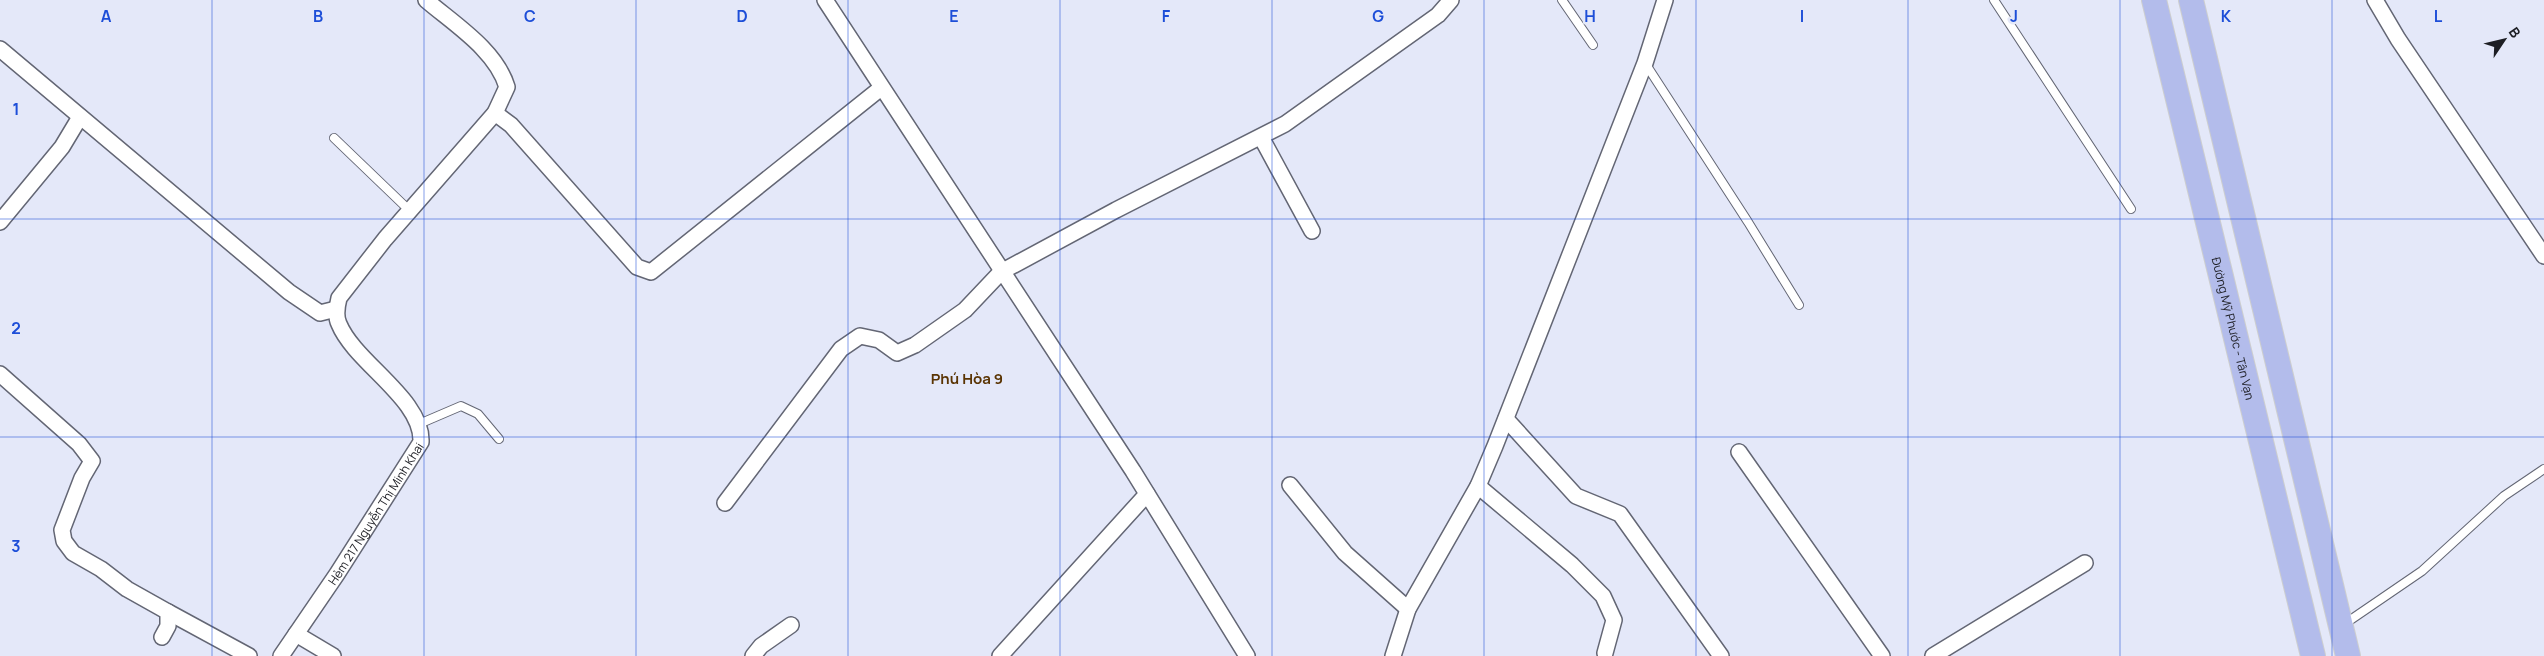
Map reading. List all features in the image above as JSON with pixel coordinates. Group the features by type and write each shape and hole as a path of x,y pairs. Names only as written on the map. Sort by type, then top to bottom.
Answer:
{"main road":[{"name":"Đường Mỹ Phước - Tân Vạn","path":"2154,0 2313,656"},
{"path":"2191,0 2348,656"}],"street":[{"path":"0,49 289,292 320,313 336,309 339,298 349,282 495,113 507,87 502,72 481,48 426,0"},
{"path":"825,0 1147,494 1247,656"},
{"path":"725,503 841,349 860,336 878,340 897,354 915,346 965,310 1002,272 1116,210 1285,124 1438,15 1451,0"},
{"path":"1393,656 1408,609 1478,486 1506,419 1645,64 1666,0"},
{"path":"2375,0 2398,39 2544,256"},
{"path":"495,113 511,125 637,267 651,272 881,88"},
{"path":"0,222 62,146 80,117"},
{"path":"1261,137 1312,231"},
{"name":"Hẻm 217 Nguyễn Thị Minh Khai","path":"280,656 421,442 422,432 419,424 407,406 356,349 338,324 336,309"},
{"path":"0,374 79,444 92,461 82,478 62,530 64,541 73,553 101,569 127,589 249,656"},
{"path":"1506,419 1576,496 1620,514 1722,656"},
{"path":"1739,452 1882,656"},
{"path":"1290,485 1345,553 1408,609"},
{"path":"1478,486 1572,565 1603,596 1614,620 1605,653"},
{"path":"1003,655 1147,494"},
{"path":"1933,656 2085,563"},
{"path":"162,637 168,626 168,612"},
{"path":"753,656 760,646 791,625"},
{"path":"296,634 333,656"}],"lane":[{"path":"1562,0 1594,45"},
{"path":"1994,0 2132,209"},
{"path":"1645,64 1748,222 1799,305"},
{"path":"334,138 410,211"},
{"path":"419,424 461,406 478,414 499,440"},
{"path":"2341,626 2422,571 2504,496 2544,470"}],"district":[{"name":"Phú Hòa 9","path":"967,378"}]}
